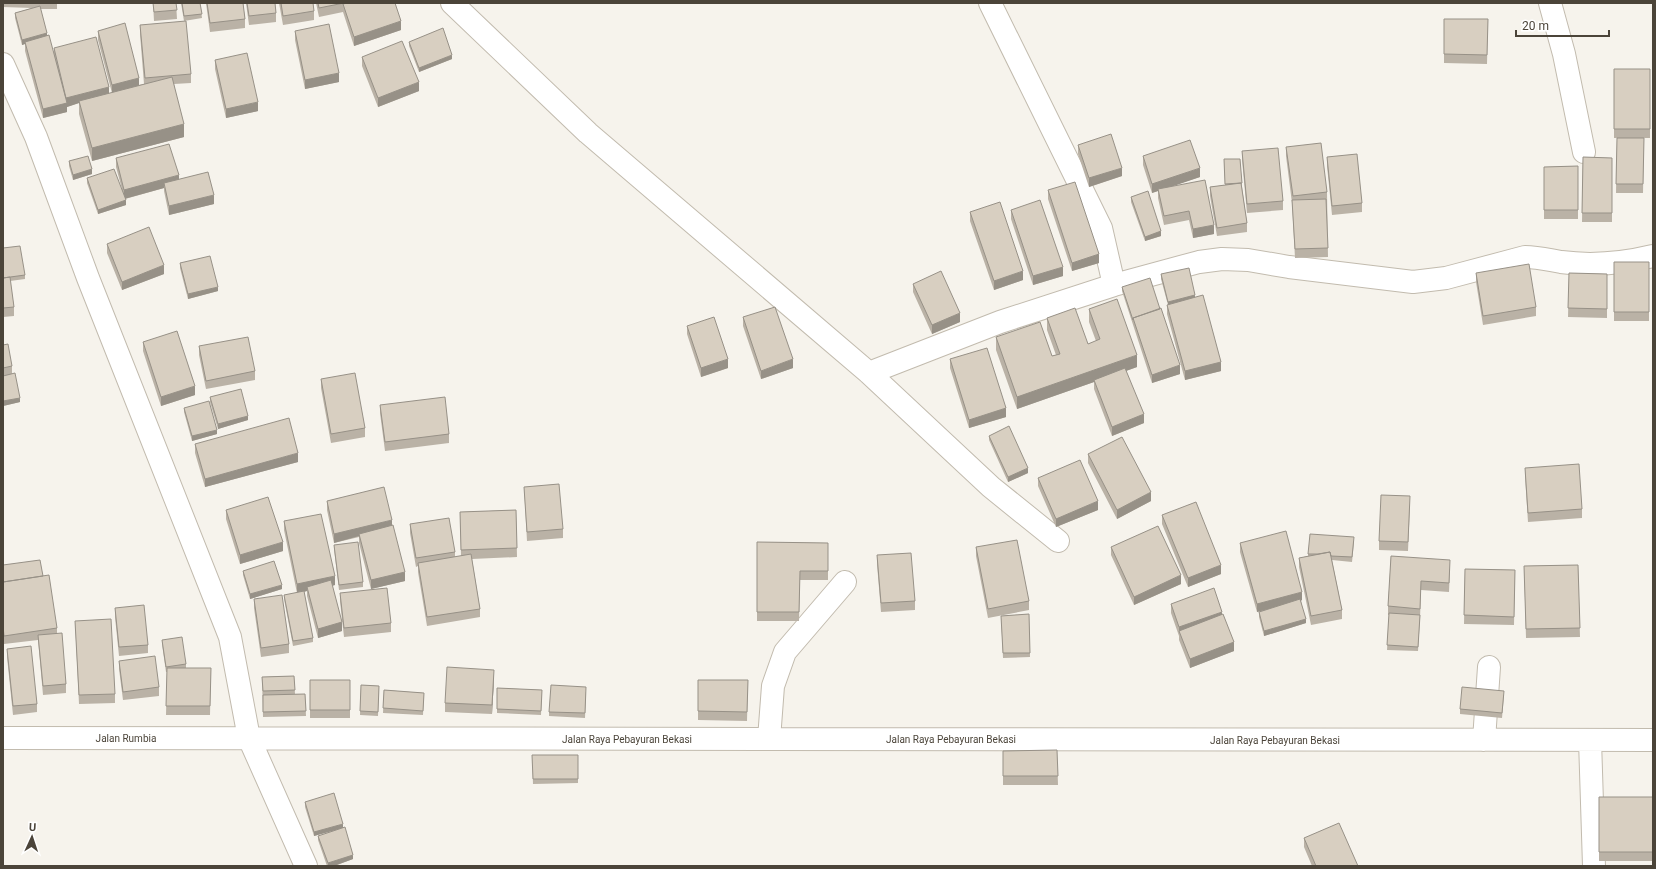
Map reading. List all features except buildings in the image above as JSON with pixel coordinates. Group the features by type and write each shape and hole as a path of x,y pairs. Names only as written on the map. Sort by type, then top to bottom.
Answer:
{"street":[{"path":"452,3 588,133 869,373 992,487 1058,541"},
{"path":"990,3 1101,228 1114,285"},
{"path":"1550,3 1564,54 1584,152"},
{"path":"3,64 36,138 88,278 230,637 249,738 306,866"},
{"path":"869,373 1000,322 1114,285 1199,262 1222,259 1248,260 1289,267 1413,282 1446,278 1525,257 1536,257 1561,262 1594,264 1640,259 1653,256"},
{"path":"768,739 773,686 785,652 845,582"},
{"path":"1484,740 1489,667"},
{"name":"Jalan Rumbia","path":"3,738 249,738"},
{"name":"Jalan Raya Pebayuran Bekasi","path":"249,738 1653,740"},
{"path":"1590,740 1594,866"}]}
